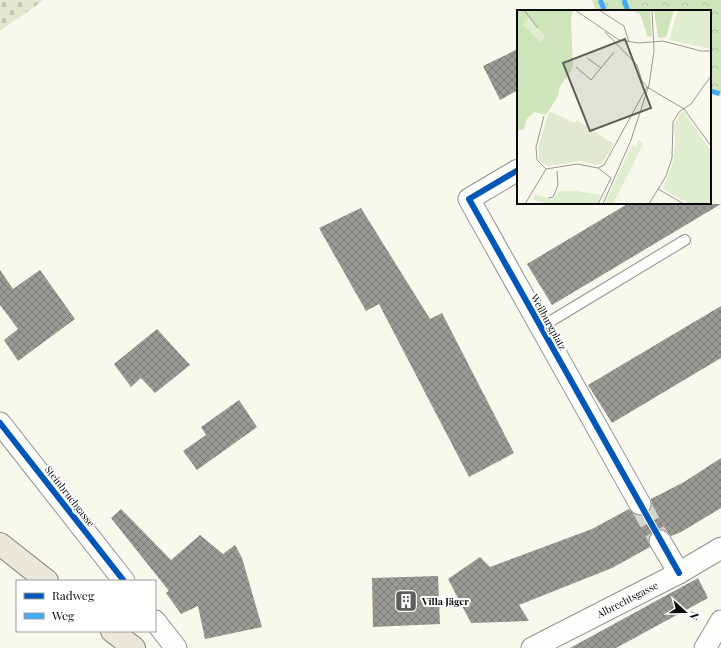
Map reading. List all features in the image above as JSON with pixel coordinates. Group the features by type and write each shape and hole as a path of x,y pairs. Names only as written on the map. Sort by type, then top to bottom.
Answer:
{"main road":[{"path":"0,544 46,580"},
{"path":"113,632 134,648"}],"street":[{"name":"Weilburgplatz","path":"517,171 469,199 640,504"},
{"name":"Steinbruchgasse","path":"0,423 123,580"},
{"path":"660,541 679,573"},
{"name":"Albrechtsgasse","path":"532,648 679,573 721,548"},
{"path":"705,648 721,621"},
{"path":"156,622 176,648"}],"lane":[{"path":"541,327 685,240"}],"green space":[{"path":"0,0 44,0 0,31"},
{"path":"592,0 721,0 721,95 711,91 711,10 596,10"}],"building":[{"path":"517,49 517,91 500,100 483,66"},
{"path":"627,204 721,204 552,305 527,264"},
{"path":"361,208 430,319 442,313 514,453 469,477 379,304 366,311 319,228"},
{"path":"0,270 13,289 40,270 75,319 18,361 4,340 18,329 0,305"},
{"path":"721,306 721,358 612,423 588,385"},
{"path":"157,329 190,365 155,393 141,378 131,387 114,364"},
{"path":"239,400 257,427 197,470 183,451 206,435 201,427"},
{"path":"721,458 721,508 681,532 671,536 666,530 660,529 654,531 649,535 648,541 650,547 612,568 519,605 529,621 471,623 448,579 480,557 490,567 592,529 629,509 634,514 640,516 646,515 652,505 651,499 684,482"},
{"path":"121,509 171,560 200,535 223,554 235,545 242,558 262,627 205,639 198,606 181,614 166,593 169,591 111,518"},
{"name":"Villa Jäger","path":"438,576 440,624 373,627 372,578"},
{"path":"698,578 708,598 616,648 570,648"}],"tunnel":[{"path":"640,504 660,541"}],"marked path":[{"path":"600,0 605,10"},
{"path":"624,0 628,10"},
{"path":"711,91 721,94"}],"cycle path":[{"path":"517,171 469,199 679,573"},
{"path":"0,423 123,580"}],"place":[{"name":"Villa Jäger","path":"406,601"}]}
